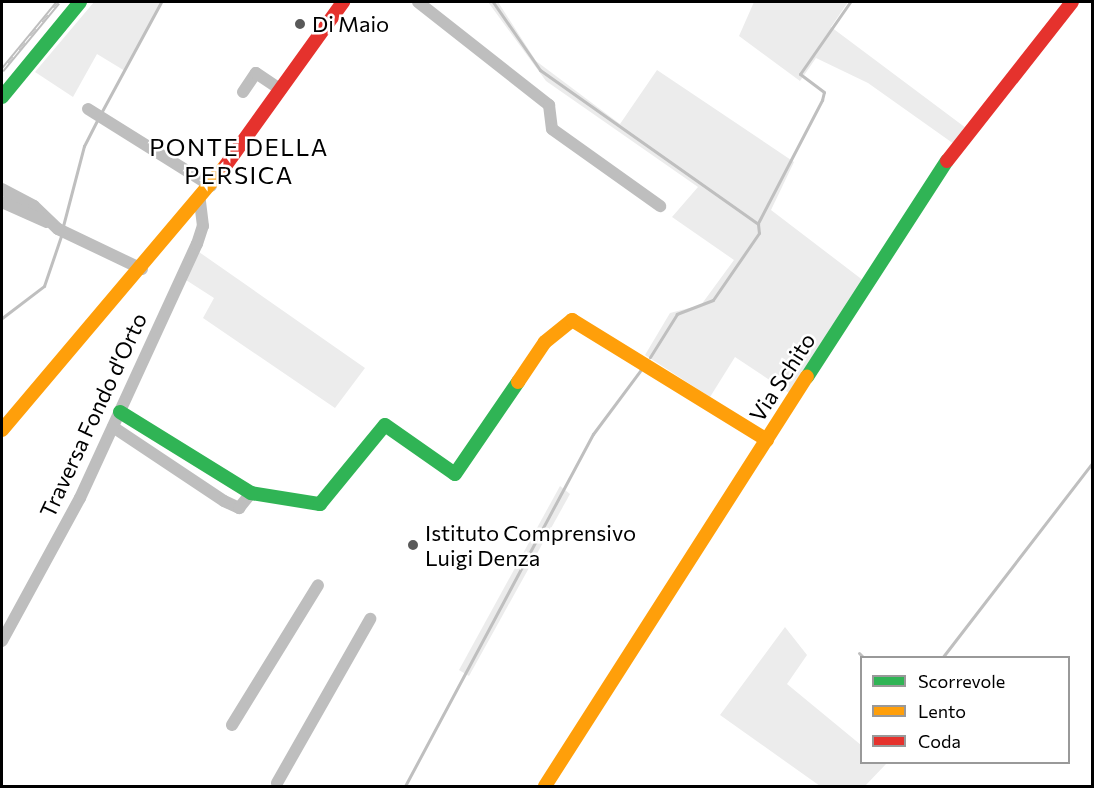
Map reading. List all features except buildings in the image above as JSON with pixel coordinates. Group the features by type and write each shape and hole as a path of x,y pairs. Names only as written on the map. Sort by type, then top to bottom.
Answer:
{"main road":[{"path":"2,97 81,2"},
{"path":"2,430 200,200 343,2"},
{"name":"Via Schito","path":"545,786 945,163 1072,2"},
{"path":"120,412 251,493 320,504 384,425 455,474 545,342 572,320 646,361 767,440"}],"street":[{"path":"418,2 550,106 552,129 660,206"},
{"path":"243,93 256,73 281,90"},
{"path":"88,109 211,186"},
{"path":"2,189 34,206 47,222"},
{"name":"Traversa Fondo d'Orto","path":"2,640 113,428 197,244 203,226 200,200"},
{"path":"2,202 142,269"},
{"path":"113,428 231,505 239,508 251,493"},
{"path":"232,724 318,585"},
{"path":"277,783 370,619"}],"shaded area":[{"path":"94,2 161,2 125,71 97,54 73,97 35,72"},
{"path":"488,2 498,2 536,61 620,124 657,70 794,162 771,210 864,281 792,395 735,357 710,397 645,355 670,313 701,305 734,260 672,217 698,187 546,81"},
{"path":"754,2 848,2 831,27 966,128 954,144 868,83 816,58 800,81 739,36"},
{"path":"199,252 365,368 335,408 203,318 214,298 186,280"},
{"path":"560,486 570,494 469,676 459,670"},
{"path":"785,627 807,655 787,684 860,744 860,764 886,764 865,786 820,786 720,715"}],"waterway":[{"path":"101,113 161,2"},
{"path":"493,2 540,70 758,224 759,233 713,300 677,314 650,357"},
{"path":"758,223 822,100 824,92 800,74 850,2"},
{"path":"63,226 84,146 98,119"},
{"path":"2,318 44,286 61,236"},
{"path":"405,786 593,434 643,367"},
{"path":"944,656 1092,463"},
{"path":"859,653 862,656"}],"railway":[{"path":"2,70 58,2"}],"traffic: fast":[{"path":"2,97 80,2"},
{"path":"807,377 947,161"},
{"path":"120,412 251,493 320,504 385,425 455,474 518,382"}],"traffic: slow":[{"path":"2,430 226,165"},
{"path":"518,382 545,342 572,320 767,440"},
{"path":"545,786 807,377"}],"traffic: jam":[{"path":"226,165 343,2"},
{"path":"947,161 1072,2"}],"place":[{"name":"Di Maio","path":"300,24"},
{"name":"Istituto Comprensivo Luigi Denza","path":"413,545"}],"district":[{"name":"PONTE DELLA PERSICA","path":"239,161"}]}
